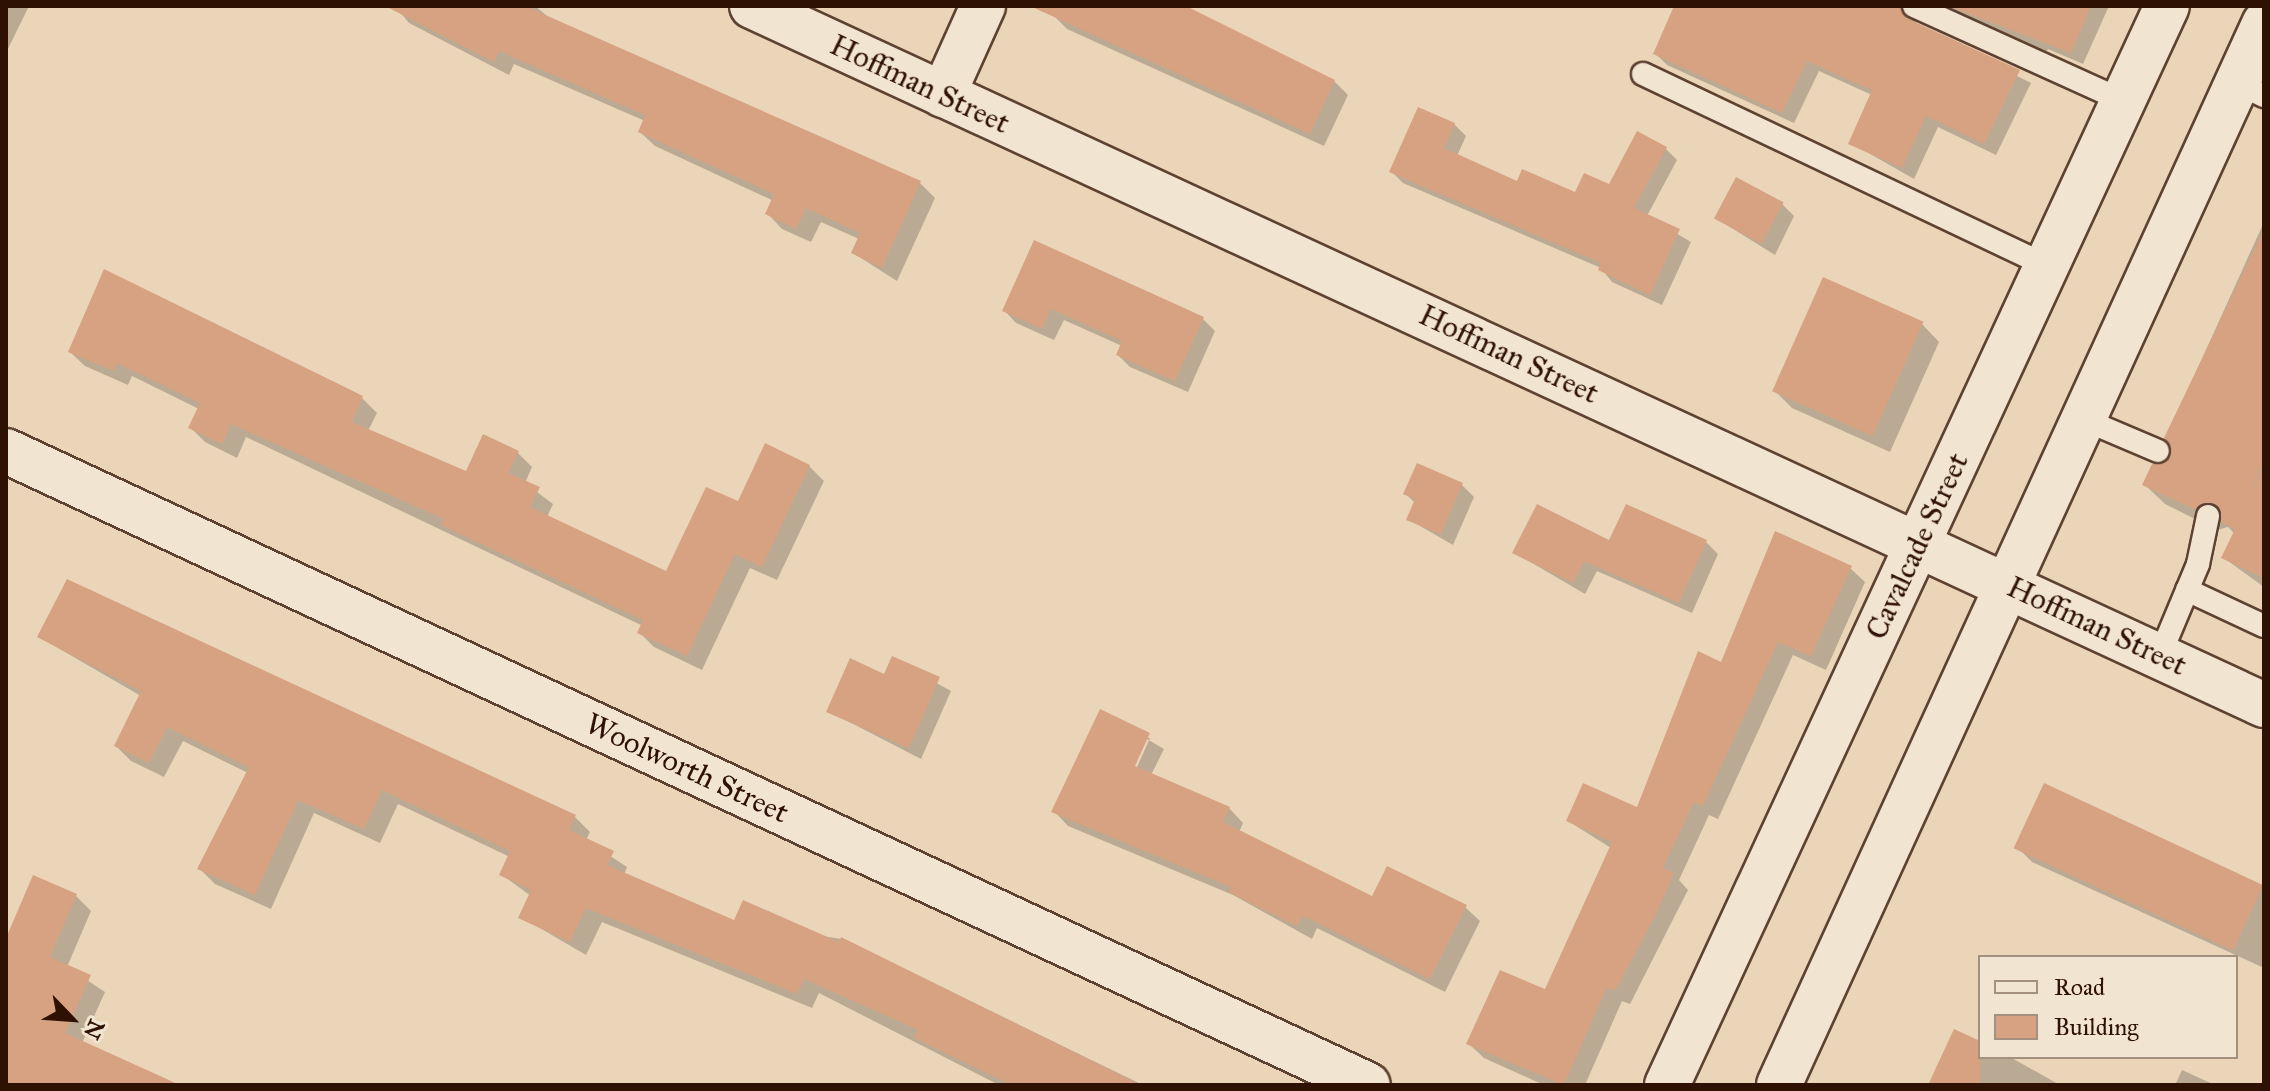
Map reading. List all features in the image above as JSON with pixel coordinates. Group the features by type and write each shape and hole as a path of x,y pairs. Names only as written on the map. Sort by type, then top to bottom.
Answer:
{"street":[{"name":"Hoffman Street","path":"752,6 1919,542 2264,705"},
{"path":"943,95 983,6"},
{"name":"Cavalcade Street","path":"1667,1085 2167,6"},
{"path":"1779,1085 2085,420 2251,90 2264,24"},
{"name":"Woolworth Street","path":"6,451 1368,1085"}],"lane":[{"path":"1914,6 2123,101"},
{"path":"1643,74 2047,266"},
{"path":"2085,420 2158,451"},
{"path":"2160,655 2187,590 2208,516"},
{"path":"2187,590 2264,626"}],"building":[{"path":"385,6 525,6 921,181 882,268 851,253 860,233 806,208 796,229 765,214 774,194 638,132 645,115 499,51 494,62"},
{"path":"1030,6 1186,6 1335,80 1310,134"},
{"path":"1674,6 1900,6 1908,19 2020,70 1984,144 1926,116 1902,168 1848,144 1872,90 1807,61 1782,113 1653,54"},
{"path":"1948,6 2091,6 2071,53"},
{"path":"1418,107 1455,123 1444,148 1517,181 1522,169 1575,192 1584,173 1609,184 1637,131 1667,147 1634,208 1680,229 1650,295 1598,270 1601,263 1389,172"},
{"path":"1736,177 1784,202 1762,244 1714,218"},
{"path":"2264,229 2264,461 2250,491 2264,466 2264,578 2221,558 2235,529 2221,522 2217,505 2196,510 2142,485 2152,464 2170,457 2164,438"},
{"path":"1034,240 1204,317 1175,381 1116,355 1122,341 1051,309 1042,329 1002,311"},
{"path":"104,269 363,396 352,422 466,471 483,434 519,451 508,473 540,487 530,507 666,571 706,487 738,501 765,443 810,465 762,567 735,554 687,656 637,633 643,620 441,525 444,519 231,424 222,444 188,428 200,403 117,363 114,371 68,352"},
{"path":"1823,277 1923,322 1873,436 1772,391"},
{"path":"1417,463 1463,483 1441,534 1406,520 1415,499 1403,494"},
{"path":"1537,504 1609,540 1626,504 1707,540 1679,603 1584,561 1573,583 1512,553"},
{"path":"1775,531 1852,566 1811,656 1778,642 1703,806 1694,802 1663,868 1674,873 1655,916 1615,991 1607,987 1564,1085 1466,1044 1500,970 1545,989 1612,842 1566,821 1583,783 1637,807 1698,651 1721,662"},
{"path":"67,579 576,815 569,830 614,851 607,865 734,920 743,900 839,942 841,937 1141,1085 1012,1085 914,1038 918,1030 804,979 797,994 586,908 570,942 518,918 531,890 499,875 510,851 382,790 364,829 298,800 255,895 197,869 249,767 167,727 149,763 114,746 141,691 37,637"},
{"path":"892,656 940,677 909,748 826,712 850,658 884,674"},
{"path":"1100,709 1150,733 1135,766 1230,807 1223,822 1372,896 1387,866 1467,905 1430,979 1303,916 1297,926 1228,892 1231,887 1051,812"},
{"path":"2044,783 2263,885 2233,951 2014,848"},
{"path":"33,875 77,894 50,957 91,975 65,1033 180,1085 6,1085 6,938"},
{"path":"1954,1029 1978,1040 1980,1085 1928,1085"}]}
